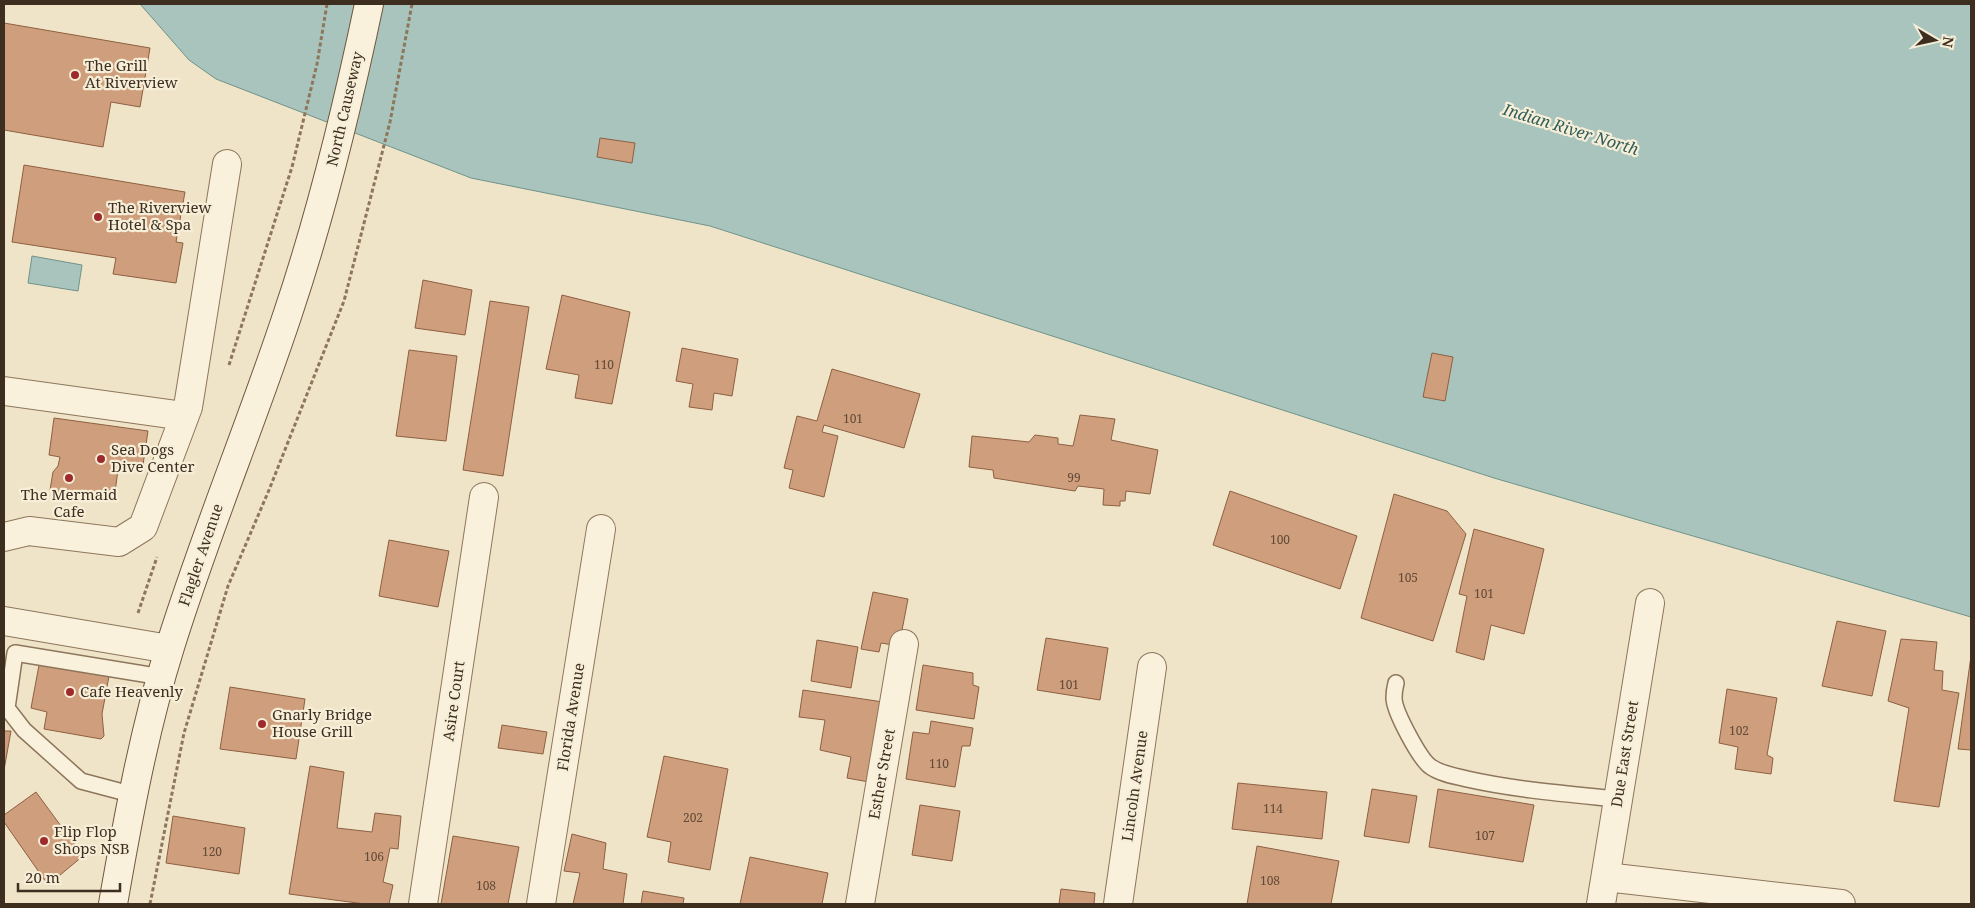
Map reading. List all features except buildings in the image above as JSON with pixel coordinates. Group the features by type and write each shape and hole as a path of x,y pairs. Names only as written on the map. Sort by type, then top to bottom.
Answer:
{"street":[{"name":"North Causeway","path":"319,214 350,94 369,4"},
{"path":"4,537 29,531 119,542 143,527 188,407 227,164"},
{"name":"Flagler Avenue","path":"113,904 145,742 169,649 199,559 287,315 319,214"},
{"path":"4,391 184,416"},
{"name":"Asire Court","path":"423,904 484,497"},
{"name":"Florida Avenue","path":"541,904 601,529"},
{"name":"Due East Street","path":"1601,904 1650,603"},
{"path":"4,622 169,649"},
{"name":"Esther Street","path":"860,904 904,644"},
{"name":"Lincoln Avenue","path":"1118,904 1152,667"},
{"path":"1606,877 1840,904"}],"lane":[{"path":"134,796 81,781 24,730 7,708 15,653 162,677"},
{"path":"1396,683 1394,699 1403,725 1429,767 1446,774 1482,782 1557,793 1618,799"}],"path":[{"path":"228,370 292,167 317,64 327,4"},
{"path":"150,904 184,733 228,586 269,490 344,301 390,122 412,4"}],"water":[{"name":"Indian River North","path":"140,4 1971,4 1971,617 1494,478 710,226 471,178 216,79 189,60"},
{"path":"32,256 82,265 78,291 28,283"}],"place":[{"name":"The Grill At Riverview","path":"75,75"},
{"name":"The Riverview Hotel & Spa","path":"98,217"},
{"name":"Sea Dogs Dive Center","path":"101,459"},
{"name":"The Mermaid Cafe","path":"69,478"},
{"name":"Cafe Heavenly","path":"70,692"},
{"name":"Gnarly Bridge House Grill","path":"262,724"},
{"name":"Flip Flop Shops NSB","path":"44,841"}]}
